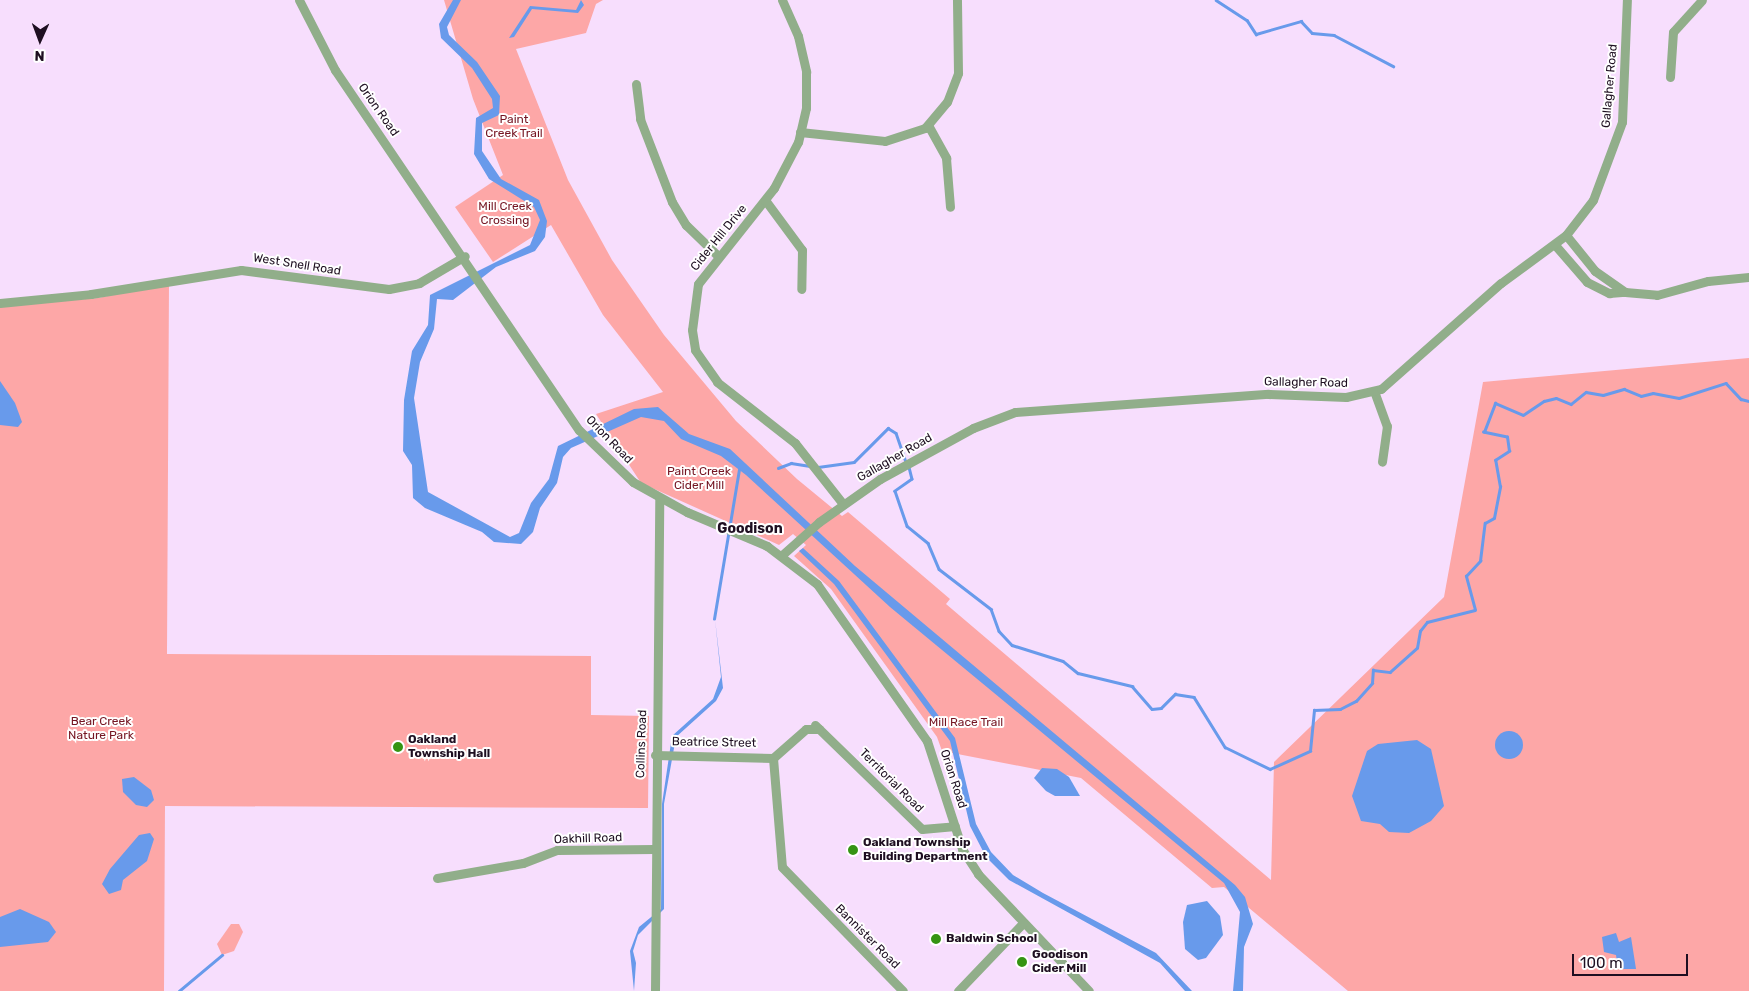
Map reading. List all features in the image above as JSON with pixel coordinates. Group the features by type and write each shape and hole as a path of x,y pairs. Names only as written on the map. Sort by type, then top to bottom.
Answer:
{"street":[{"name":"Orion Road","path":"299,0 335,70 465,256 579,430 592,445 633,482 660,498 782,555 817,584 913,717 937,761 955,826"},
{"name":"Cider Hill Drive","path":"782,0 798,36 806,72 800,132 788,166 764,200 718,256 693,299 695,350 735,400 795,443 843,504"},
{"path":"800,132 884,141 907,137 928,125 948,102 958,73 957,0"},
{"name":"Gallagher Road","path":"782,555 819,522 843,504 973,428 1015,412 1268,394 1346,397 1374,391 1522,266 1555,245 1566,235 1604,177 1622,122 1627,0"},
{"path":"1670,77 1673,32 1702,0"},
{"path":"636,84 640,119 672,202 686,225 718,256"},
{"path":"928,125 946,158 950,207"},
{"path":"764,200 802,250 802,289"},
{"path":"1566,235 1595,271 1624,292"},
{"path":"1555,245 1587,282 1609,293 1624,292 1657,295 1708,281 1749,277"},
{"name":"West Snell Road","path":"0,303 91,294 241,270 389,289 420,283 465,256"},
{"path":"1374,391 1386,426 1382,462"},
{"name":"Collins Road","path":"655,991 654,849 660,498"},
{"name":"Territorial Road","path":"773,758 806,729 817,727 922,829 955,826"},
{"name":"Beatrice Street","path":"655,755 773,758"},
{"name":"Bannister Road","path":"773,758 782,867 903,991"},
{"path":"955,826 978,874 1089,991"},
{"name":"Oakhill Road","path":"437,878 459,871 523,863 557,850 654,849"},
{"path":"958,991 1023,923"}],"green space":[{"path":"444,0 603,0 596,4 586,33 516,49 568,180 612,260 664,335 736,421 797,479 842,516 848,512 950,599 946,604 1271,880 1274,762 1444,597 1483,382 1749,358 1749,991 1348,991 1224,887 1212,888 1081,778 942,751 937,737 831,589 794,556 806,545 793,534 779,545 641,483 596,414 663,392 603,315 551,225 493,262 455,207 503,175 473,99"},
{"name":"Bear Creek Nature Park","path":"169,283 167,654 591,656 591,715 649,716 648,808 165,806 164,991 0,991 0,306 98,298"},
{"path":"231,924 239,924 243,932 234,951 222,955 217,944"}],"water":[{"path":"453,0 461,0 447,27 449,35 477,62 500,96 499,115 482,123 482,151 501,179 539,200 547,221 545,237 535,251 496,267 453,300 437,299 434,329 420,362 414,398 428,492 510,537 519,533 531,503 549,479 558,446 634,409 658,407 689,434 730,449 855,566 1235,885 1245,897 1253,924 1244,947 1243,991 1233,991 1240,912 1224,883 890,607 746,475 721,456 681,439 664,421 641,417 571,448 563,457 557,483 540,508 533,532 521,544 494,542 482,532 425,508 413,498 412,465 403,451 404,400 412,351 428,325 430,295 530,245 540,220 534,207 489,179 474,154 476,118 493,108 492,99 472,68 441,38 439,24"},
{"path":"581,0 584,5 578,13 532,9 514,37 509,38 530,6 576,10"},
{"path":"0,381 15,403 22,422 18,427 0,425"},
{"path":"803,548 839,581 955,738 976,824 991,852 1013,875 1156,953 1192,991 1185,991 1160,963 1009,880 986,857 970,826 950,741 834,584 799,551"},
{"path":"715,619 723,688 716,701 676,737 664,804 664,909 638,935 633,951 636,963 634,991 630,951 639,927 661,909 662,804 672,736 713,699 721,677"},
{"path":"1509,731 1519,735 1523,745 1519,755 1509,759 1499,755 1495,745 1499,735"},
{"path":"1417,740 1431,749 1444,806 1431,821 1409,833 1389,832 1380,824 1361,821 1352,796 1367,751 1378,744"},
{"path":"1042,768 1057,769 1069,777 1080,796 1055,796 1046,791 1034,778"},
{"path":"134,777 151,790 154,800 147,807 136,805 123,792 122,779"},
{"path":"150,833 154,839 147,861 123,880 121,890 109,894 102,884 110,869 139,835"},
{"path":"1207,901 1220,916 1223,935 1206,958 1198,960 1185,949 1183,922 1187,905"},
{"path":"20,909 49,922 56,932 48,942 0,947 0,917"},
{"path":"1616,933 1619,942 1631,937 1636,969 1618,969 1616,955 1604,952 1602,937"}],"waterway":[{"path":"1216,0 1247,20 1256,34 1301,21 1312,33 1334,35 1393,66"},
{"path":"909,467 912,479 895,491 907,526 928,543 939,569 991,609 999,631 1012,645 1063,661 1078,673 1132,686 1152,709 1161,708 1175,694 1194,697 1225,747 1270,769 1310,751 1314,710 1340,709 1356,701 1372,683 1373,670 1390,672 1417,648 1420,631 1427,622 1475,610 1466,576 1480,561 1485,523 1494,518 1500,487 1495,460 1509,451 1507,437 1484,432 1495,403 1523,415 1544,401 1556,398 1571,404 1586,392 1603,395 1624,389 1641,396 1653,393 1679,398 1726,383 1741,399 1749,401"},
{"path":"818,467 854,462 888,428 896,433 906,462"},
{"path":"778,468 791,463 810,466"},
{"path":"714,619 739,470"},
{"path":"179,991 222,955"}],"place":[{"name":"Oakland Township Hall","path":"398,747"},
{"name":"Oakland Township Building Department","path":"853,850"},
{"name":"Baldwin School","path":"936,939"},
{"name":"Goodison Cider Mill","path":"1022,962"}],"district":[{"name":"Goodison","path":"750,529"}],"park label":[{"name":"Paint Creek Trail","path":"514,127"},
{"name":"Mill Creek Crossing","path":"505,214"},
{"name":"Paint Creek Cider Mill","path":"699,479"},
{"name":"Mill Race Trail","path":"966,723"}]}
